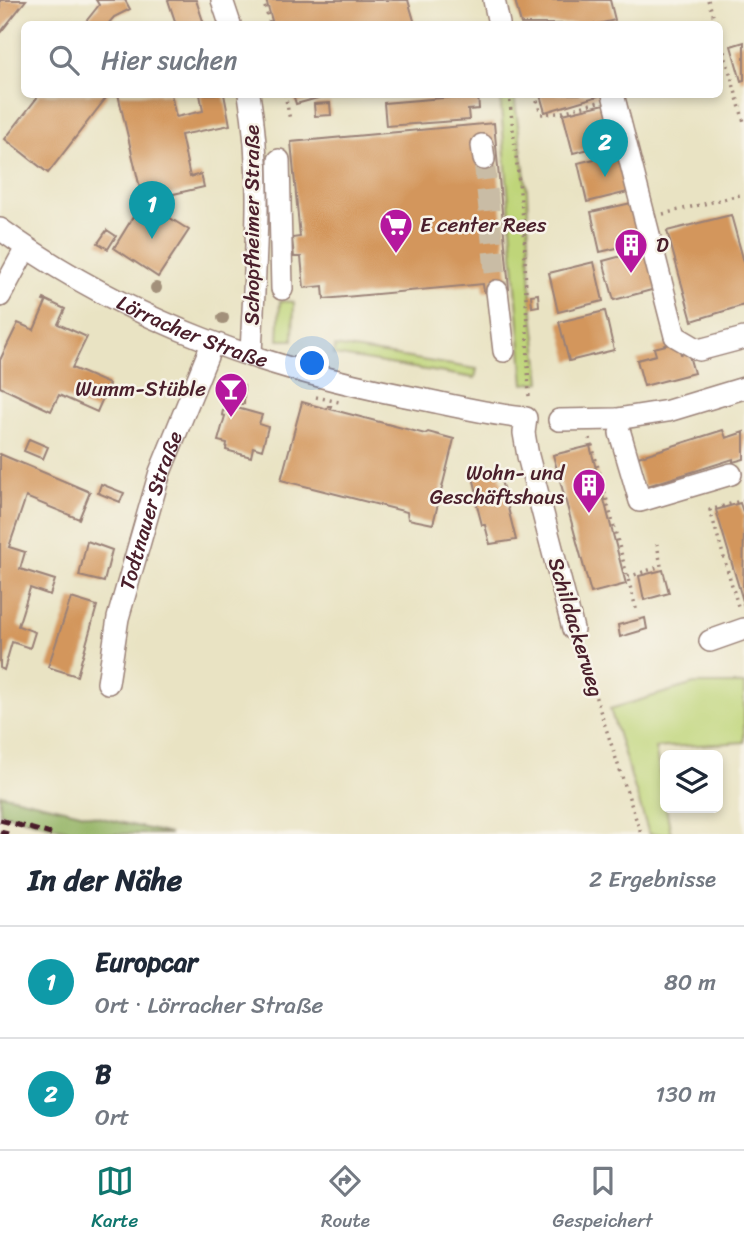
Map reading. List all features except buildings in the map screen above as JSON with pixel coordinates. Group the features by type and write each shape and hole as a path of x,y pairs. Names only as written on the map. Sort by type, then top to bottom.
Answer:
{"street":[{"path":"222,0 229,21"},
{"path":"494,0 498,21"},
{"name":"Schopfheimer Straße","path":"249,98 257,160 251,356"},
{"path":"614,98 675,336 699,350 744,338"},
{"path":"257,160 286,160 282,289"},
{"name":"Lörracher Straße","path":"0,229 69,275 139,313 212,344 319,377 404,396 531,408"},
{"path":"0,296 26,248"},
{"path":"497,291 504,351"},
{"name":"Todtnauer Straße","path":"108,683 118,618 160,472 212,344"},
{"path":"559,420 617,419 668,411 744,388"},
{"name":"Schildackerweg","path":"531,408 524,433 528,456 572,629"},
{"path":"620,433 640,501 731,474"},
{"path":"710,641 744,629"}],"path":[{"path":"263,0 269,21"},
{"path":"708,0 715,21"},
{"path":"723,49 744,122"},
{"path":"286,98 290,120"},
{"path":"509,98 524,227 531,408"},
{"path":"536,98 541,114 559,113 607,98"},
{"path":"645,218 744,194"},
{"path":"589,435 637,612"},
{"path":"744,500 710,510 738,606 744,604"},
{"path":"628,576 662,566 657,544"},
{"name":"Schildackerweg","path":"572,629 599,702 641,834"}],"green space":[{"path":"500,98 514,98 527,190 531,295 541,382 524,384"},
{"path":"280,301 294,302 293,340 278,340"},
{"path":"335,346 477,369 475,378 334,355"},
{"path":"694,684 744,684 744,742 655,748 660,775 660,813 667,813 671,834 649,834 610,709"},
{"path":"0,794 170,834 82,834 0,813"}],"tunnel":[{"path":"484,159 497,291"}],"railway":[{"path":"0,820 51,834"},
{"path":"0,832 8,834"}],"place":[{"name":"B","path":"605,177"},
{"name":"Europcar","path":"152,239"},
{"name":"E center Rees","path":"396,255"},
{"name":"D","path":"631,275"},
{"name":"Wumm-Stüble","path":"231,419"},
{"name":"Wohn- und Geschäftshaus","path":"589,515"}]}
